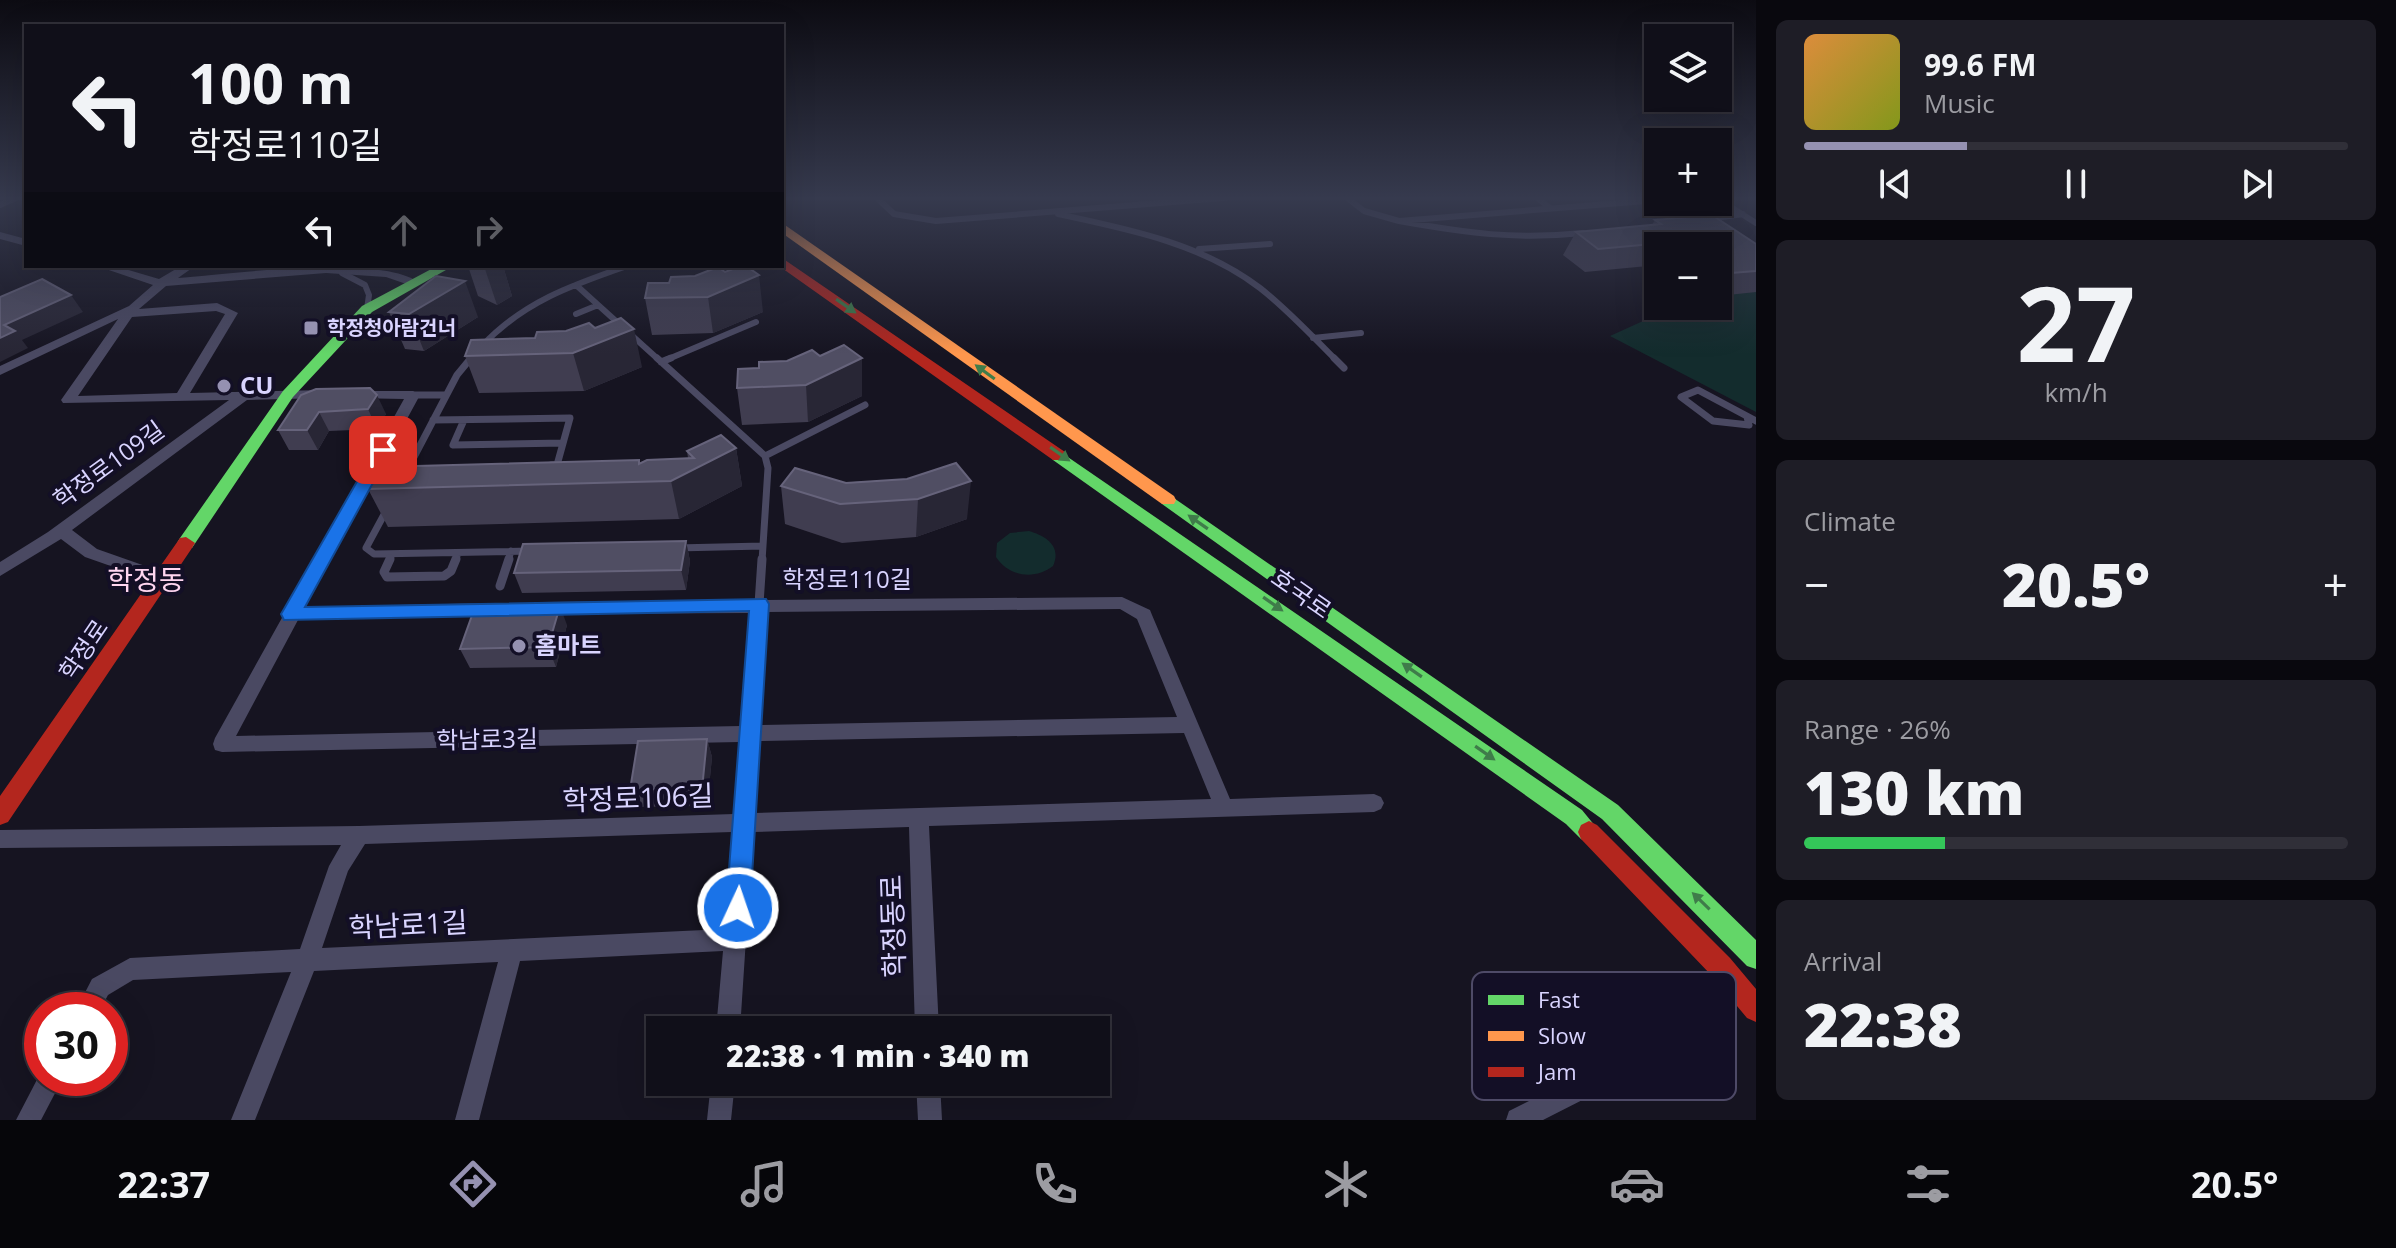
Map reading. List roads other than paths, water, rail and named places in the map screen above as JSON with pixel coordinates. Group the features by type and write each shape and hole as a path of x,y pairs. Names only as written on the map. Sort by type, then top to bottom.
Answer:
{"main road":[{"name":"호국로","path":"814,249 1610,812 1756,957"},
{"name":"호국로","path":"784,263 1574,817 1725,972"},
{"name":"학정로","path":"0,815 288,394 367,309 443,268"},
{"name":"호국로","path":"1736,985 1756,1009"}],"street":[{"path":"109,268 158,283 326,270 387,274 412,282"},
{"path":"185,268 158,283 129,311 68,400 288,394 413,395 291,614"},
{"path":"0,371 129,311 217,307 232,313 181,397"},
{"name":"학정로109길","path":"0,570 61,530 245,395"},
{"path":"61,530 91,553 162,578"},
{"name":"학정로110길","path":"291,614 759,604 1122,603 1144,615 1224,807"},
{"path":"729,1016 752,736 759,604"},
{"name":"학남로3길","path":"291,614 222,744 752,736 1189,725"},
{"name":"학정로106길","path":"0,839 359,835 919,820 1374,803"},
{"name":"학정동로","path":"919,820 926,1016"},
{"name":"학남로1길","path":"243,1120 307,961 339,866 359,835"},
{"path":"467,1120 512,950 736,939"},
{"name":"학남로1길","path":"307,961 512,950"},
{"path":"97,992 100,987 130,969 307,961"},
{"path":"28,1120 41,1096"},
{"path":"719,1120 722,1096"},
{"path":"929,1096 930,1120"},
{"path":"1518,1120 1556,1100"}],"lane":[{"path":"1194,250 1203,249"},
{"path":"1194,250 1252,282 1344,368"},
{"path":"326,270 342,268"},
{"path":"400,484 457,375 501,323 522,308 622,268"},
{"path":"326,270 354,275 368,285 371,298 367,309"},
{"path":"576,285 765,456 768,468 759,604"},
{"path":"576,314 598,305"},
{"path":"661,362 756,322"},
{"path":"1313,338 1361,333"},
{"path":"1747,417 1749,425 1713,421 1681,397 1698,390 1756,421"},
{"path":"413,395 446,395"},
{"path":"765,456 865,405"},
{"path":"433,420 570,418 557,465 538,465"},
{"path":"464,420 453,445 563,443"},
{"path":"393,497 366,548 374,554 542,551"},
{"path":"669,548 763,546"},
{"path":"500,586 511,551"},
{"path":"392,554 384,572 387,577 444,576 451,571 458,553"}],"place":[{"name":"학정청아람건너","path":"311,328"},
{"name":"CU","path":"224,386"},
{"name":"홈마트","path":"519,646"}],"district":[{"name":"학정동","path":"146,580"}]}
